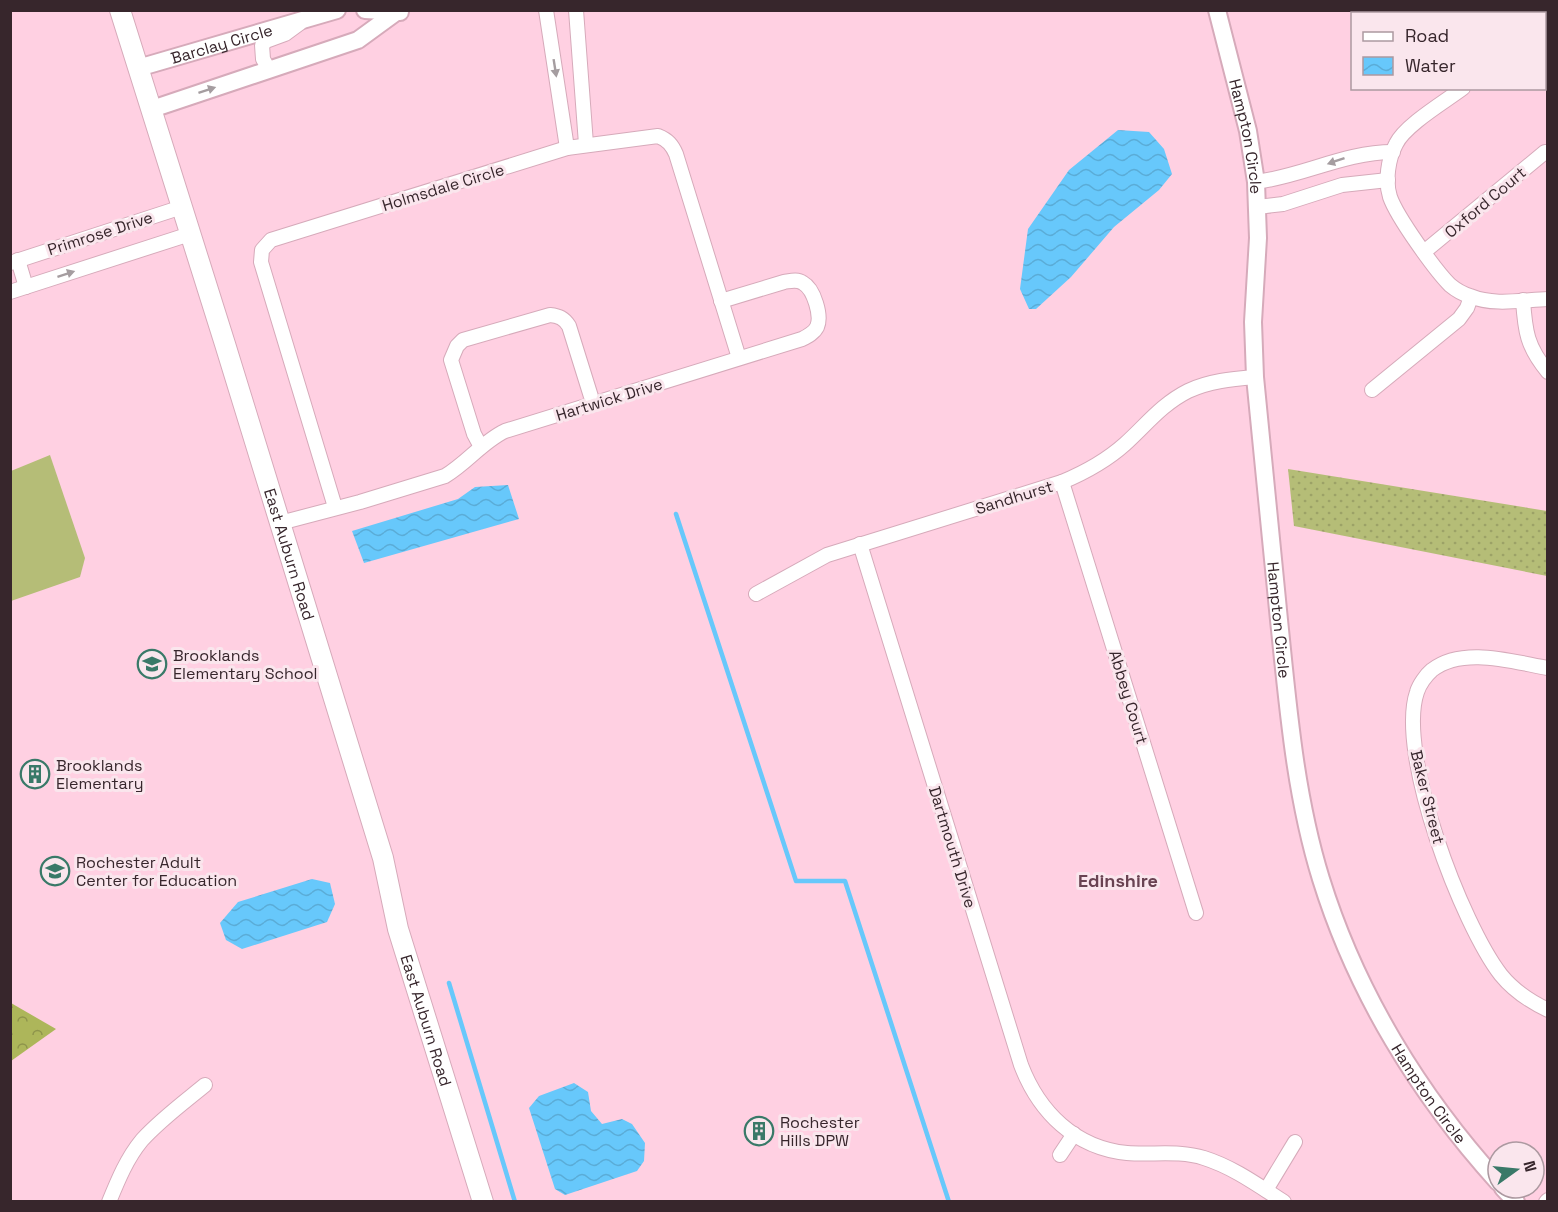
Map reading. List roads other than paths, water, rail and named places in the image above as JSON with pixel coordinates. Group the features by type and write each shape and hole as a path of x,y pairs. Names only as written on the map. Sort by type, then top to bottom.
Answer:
{"main road":[{"name":"East Auburn Road","path":"120,10 383,858 398,929 483,1202"}],"street":[{"name":"Barclay Circle","path":"138,68 337,10"},
{"path":"365,10 400,12"},
{"path":"546,10 567,148"},
{"path":"576,10 586,144"},
{"name":"Hampton Circle","path":"1217,10 1248,131 1257,182 1253,322 1255,377 1294,756 1302,804 1321,879 1355,968 1379,1017 1406,1063 1438,1109 1486,1168"},
{"path":"152,109 358,40 400,12"},
{"name":"Barclay Circle","path":"269,70 262,59 262,45 266,41 285,34 304,20"},
{"path":"1460,90 1399,138 1393,152 1388,180 1390,196 1396,211 1452,287 1471,297 1492,302 1548,299"},
{"name":"Holmsdale Circle","path":"335,507 261,262 262,250 271,240 567,148 658,136 666,139 676,154 739,358"},
{"path":"1257,182 1281,179 1351,156 1371,152 1393,152"},
{"name":"Oxford Court","path":"1424,252 1545,152"},
{"path":"1308,171 1315,194"},
{"path":"1258,207 1284,204 1349,184 1388,180"},
{"name":"Primrose Drive","path":"26,287 14,261 182,207"},
{"name":"Primrose Drive","path":"10,292 190,234"},
{"name":"Hartwick Drive","path":"280,523 445,476 505,431 810,335 817,327 819,317 806,284 793,280 721,301"},
{"path":"1372,390 1459,319 1471,297"},
{"path":"1523,300 1530,346 1548,372"},
{"path":"481,447 474,434 451,360 457,346 464,340 550,315 558,316 569,326 593,404"},
{"name":"Sandhurst","path":"756,594 813,562 860,544 1062,482 1085,472 1106,460 1162,406 1174,398 1211,383 1255,377"},
{"name":"Abbey Court","path":"1062,482 1196,913"},
{"name":"Dartmouth Drive","path":"860,544 1021,1065 1033,1094 1052,1118 1074,1134 1103,1148 1117,1151 1174,1153 1204,1158 1244,1176 1284,1202"},
{"name":"Baker Street","path":"1548,668 1491,659 1453,660 1432,671 1417,690 1412,718 1421,780 1435,834 1474,930 1486,953 1511,986 1525,998 1548,1010"},
{"path":"109,1202 128,1160 140,1142 155,1126 205,1085"},
{"path":"1060,1155 1074,1134"},
{"path":"1266,1190 1294,1142"}],"water":[{"path":"1118,130 1149,132 1164,149 1172,174 1159,190 1114,227 1071,277 1036,309 1029,309 1020,289 1028,229 1069,170"},
{"path":"508,485 519,519 364,563 352,531 458,499 475,487"},
{"path":"312,879 330,883 335,904 327,922 242,949 226,940 220,923 238,902"},
{"path":"574,1083 588,1092 591,1111 602,1124 622,1119 632,1124 645,1143 644,1161 637,1171 565,1195 555,1189 529,1108 539,1096"}],"waterway":[{"path":"676,514 796,881 845,881 949,1202"},
{"path":"449,983 515,1202"}],"place":[{"name":"Brooklands Elementary School","path":"152,664"},
{"name":"Brooklands Elementary","path":"35,774"},
{"name":"Rochester Adult Center for Education","path":"55,871"},
{"name":"Rochester Hills DPW","path":"759,1131"}],"district":[{"name":"Edinshire","path":"1118,881"}]}
